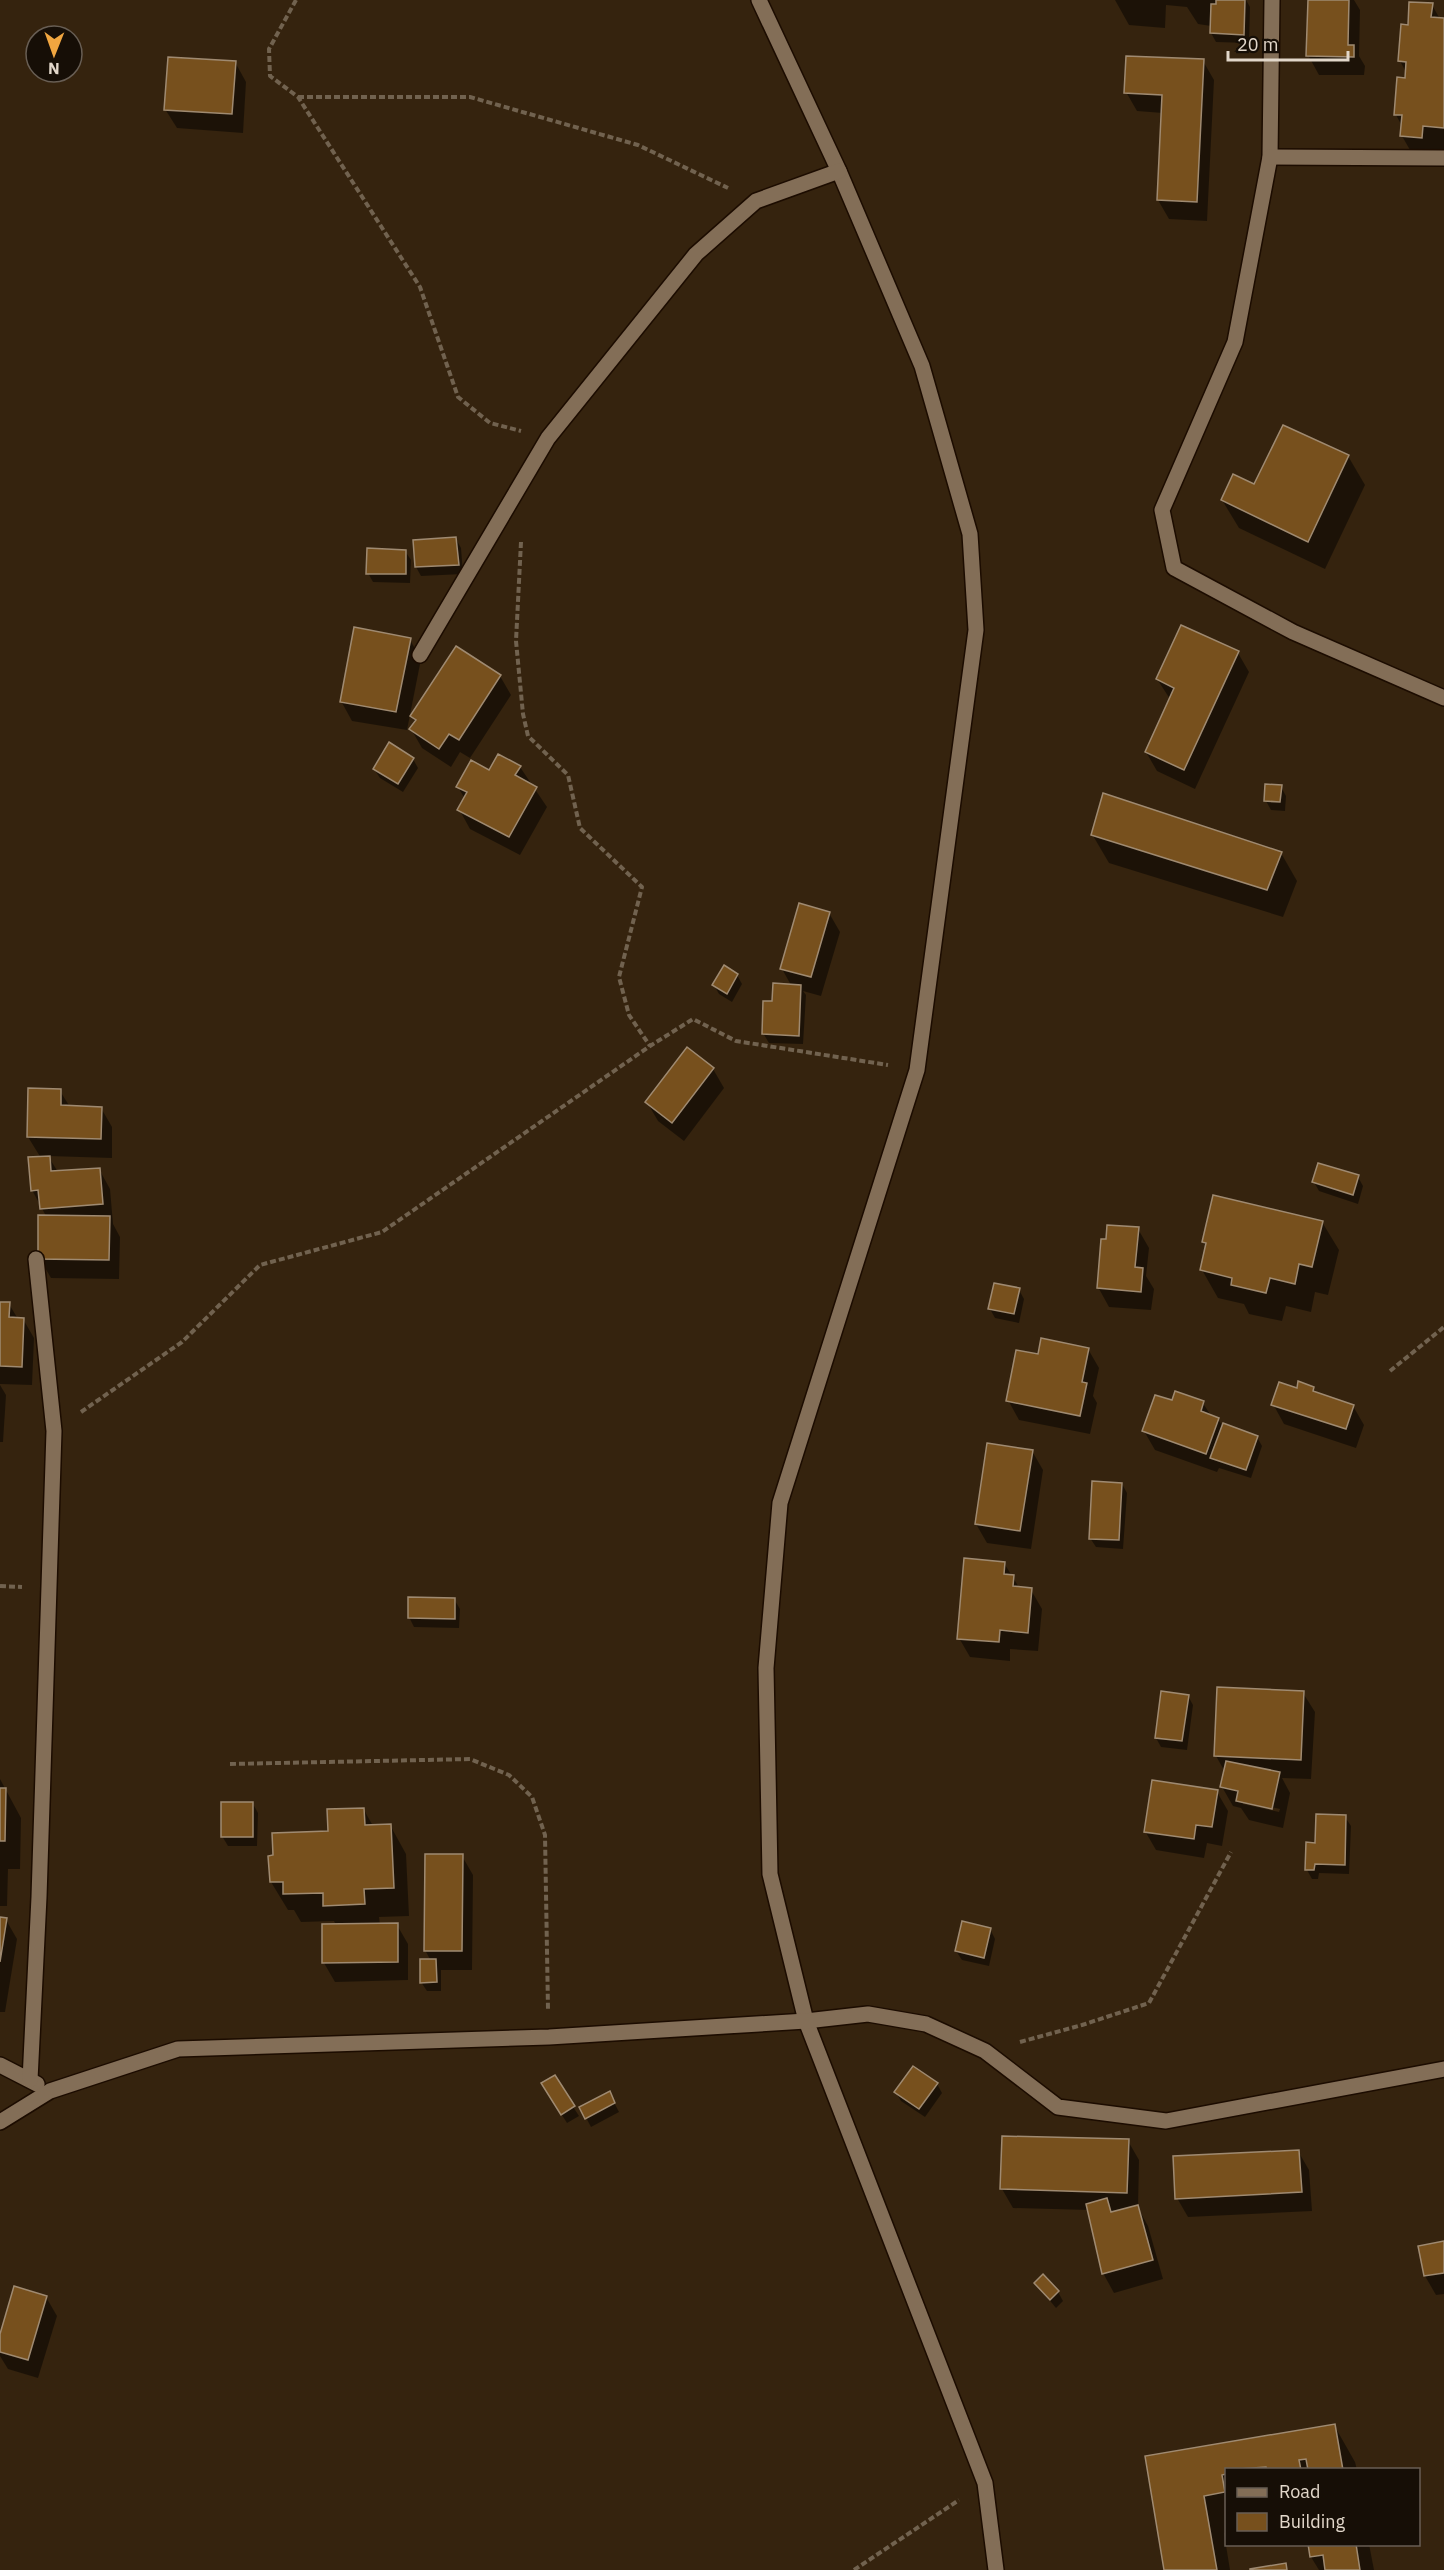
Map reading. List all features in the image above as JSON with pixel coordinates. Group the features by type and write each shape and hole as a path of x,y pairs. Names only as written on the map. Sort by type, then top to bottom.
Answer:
{"street":[{"path":"759,0 839,171 922,366 970,534 976,630 917,1070 780,1503 766,1668 770,1874 806,2021 985,2483 996,2570"},
{"path":"1272,0 1270,157 1235,342 1162,510 1174,568 1293,632 1444,698"},
{"path":"1270,157 1444,158"},
{"path":"420,655 548,438 696,254 756,201 839,171"},
{"path":"30,2080 39,1897 47,1588 54,1431 36,1259"},
{"path":"0,2122 50,2091 178,2049 549,2037 806,2021 868,2014 926,2024 985,2051 1058,2107 1167,2121 1444,2069"},
{"path":"0,2065 50,2091"}],"path":[{"path":"296,0 269,49 270,76 298,97 420,287 458,397 490,423 548,438"},
{"path":"298,97 470,97 638,145 756,201"},
{"path":"522,535 516,641 525,725 528,736 568,775 580,828 642,887 619,977 629,1016 650,1046"},
{"path":"54,1431 182,1342 260,1265 382,1232 650,1046 693,1019 736,1041 917,1070"},
{"path":"1390,1371 1444,1327"},
{"path":"230,1764 470,1759 509,1775 532,1797 545,1835 549,2037"},
{"path":"985,2051 1082,2025 1149,2003 1231,1852"},
{"path":"854,2570 985,2483"}],"building":[{"path":"1216,0 1245,0 1244,35 1210,33 1211,4 1216,4"},
{"path":"1308,0 1349,0 1348,45 1354,45 1354,57 1306,56"},
{"path":"1409,2 1433,3 1431,17 1444,18 1444,128 1423,126 1422,138 1400,136 1402,115 1394,115 1397,77 1405,78 1406,62 1398,61 1401,24 1408,25"},
{"path":"1126,56 1204,59 1197,202 1157,200 1162,95 1124,93"},
{"path":"168,57 236,61 232,114 164,110"},
{"path":"1283,425 1349,455 1308,542 1221,500 1233,474 1254,484"},
{"path":"456,537 459,565 415,567 413,540"},
{"path":"367,548 406,550 406,574 366,574"},
{"path":"1181,625 1239,651 1184,770 1145,752 1174,688 1156,679"},
{"path":"354,627 411,638 396,712 340,702"},
{"path":"456,646 501,675 459,740 449,734 439,749 409,729 416,720 410,716"},
{"path":"389,742 414,758 398,784 373,769"},
{"path":"498,754 521,766 515,775 537,787 509,837 457,810 467,792 456,787 471,760 489,770"},
{"path":"1265,784 1282,785 1280,802 1264,801"},
{"path":"1103,793 1282,852 1267,890 1091,835"},
{"path":"799,903 830,912 811,977 780,969"},
{"path":"724,965 738,974 727,994 712,985"},
{"path":"773,983 801,985 799,1036 762,1034 763,1001 772,1001"},
{"path":"687,1047 714,1068 672,1123 645,1102"},
{"path":"28,1088 61,1089 61,1105 102,1107 101,1139 27,1137"},
{"path":"50,1156 51,1171 100,1168 103,1204 40,1209 38,1190 31,1191 28,1157"},
{"path":"1318,1163 1359,1175 1353,1195 1312,1182"},
{"path":"1213,1195 1323,1221 1312,1267 1299,1264 1295,1284 1270,1278 1266,1293 1231,1285 1232,1278 1200,1270 1206,1243 1202,1242"},
{"path":"38,1215 110,1216 109,1260 38,1259"},
{"path":"1107,1225 1139,1227 1135,1267 1143,1268 1141,1292 1097,1288 1101,1239 1106,1239"},
{"path":"994,1283 1020,1288 1014,1314 988,1309"},
{"path":"0,1302 10,1302 9,1317 24,1318 22,1367 0,1366"},
{"path":"1041,1338 1089,1348 1082,1382 1087,1383 1080,1416 1006,1401 1016,1350 1038,1354"},
{"path":"1298,1381 1314,1387 1313,1391 1354,1405 1346,1429 1271,1405 1279,1382 1297,1388"},
{"path":"1175,1391 1204,1401 1201,1411 1219,1418 1206,1454 1142,1431 1155,1395 1172,1400"},
{"path":"1223,1423 1258,1436 1246,1470 1210,1458"},
{"path":"987,1443 1033,1450 1020,1531 975,1524"},
{"path":"1092,1481 1122,1483 1119,1540 1089,1539"},
{"path":"964,1558 1005,1562 1004,1574 1014,1575 1013,1586 1032,1588 1028,1633 1000,1630 999,1642 957,1639"},
{"path":"408,1597 455,1598 455,1619 408,1618"},
{"path":"1217,1687 1304,1691 1301,1760 1214,1756"},
{"path":"1161,1691 1189,1695 1182,1741 1155,1738"},
{"path":"1226,1761 1280,1772 1272,1809 1236,1801 1238,1791 1220,1787"},
{"path":"1152,1780 1218,1790 1212,1827 1196,1825 1194,1839 1144,1832"},
{"path":"0,1788 6,1788 5,1841 0,1841"},
{"path":"221,1802 253,1802 253,1837 221,1837"},
{"path":"364,1808 365,1825 391,1824 394,1888 364,1889 365,1904 323,1906 323,1893 283,1894 283,1882 270,1882 268,1856 273,1855 272,1833 328,1831 327,1809"},
{"path":"1316,1814 1346,1815 1345,1865 1315,1864 1314,1870 1305,1870 1306,1842 1315,1843"},
{"path":"425,1854 463,1854 462,1951 424,1951"},
{"path":"0,1917 7,1918 0,1962"},
{"path":"962,1921 991,1928 984,1958 955,1951"},
{"path":"398,1923 398,1962 322,1963 322,1924"},
{"path":"420,1959 436,1959 437,1982 420,1983"},
{"path":"913,2066 938,2083 919,2109 894,2092"},
{"path":"555,2075 575,2106 561,2115 541,2083"},
{"path":"610,2091 615,2103 585,2119 579,2107"},
{"path":"1002,2136 1129,2139 1127,2193 1000,2189"},
{"path":"1299,2150 1302,2192 1175,2199 1173,2156"},
{"path":"1107,2198 1111,2212 1138,2205 1153,2260 1102,2274 1086,2204"},
{"path":"1444,2241 1444,2273 1424,2276 1418,2246"},
{"path":"1043,2274 1059,2291 1050,2300 1034,2283"},
{"path":"14,2286 47,2296 28,2360 0,2352 0,2334"},
{"path":"1335,2424 1343,2468 1308,2468 1306,2459 1299,2460 1301,2468 1225,2468 1225,2474 1222,2475 1225,2492 1204,2496 1217,2570 1164,2570 1145,2456"},
{"path":"1308,2546 1356,2546 1360,2570 1325,2570 1323,2555 1310,2557"},
{"path":"1286,2563 1287,2570 1250,2570 1250,2569"}]}
